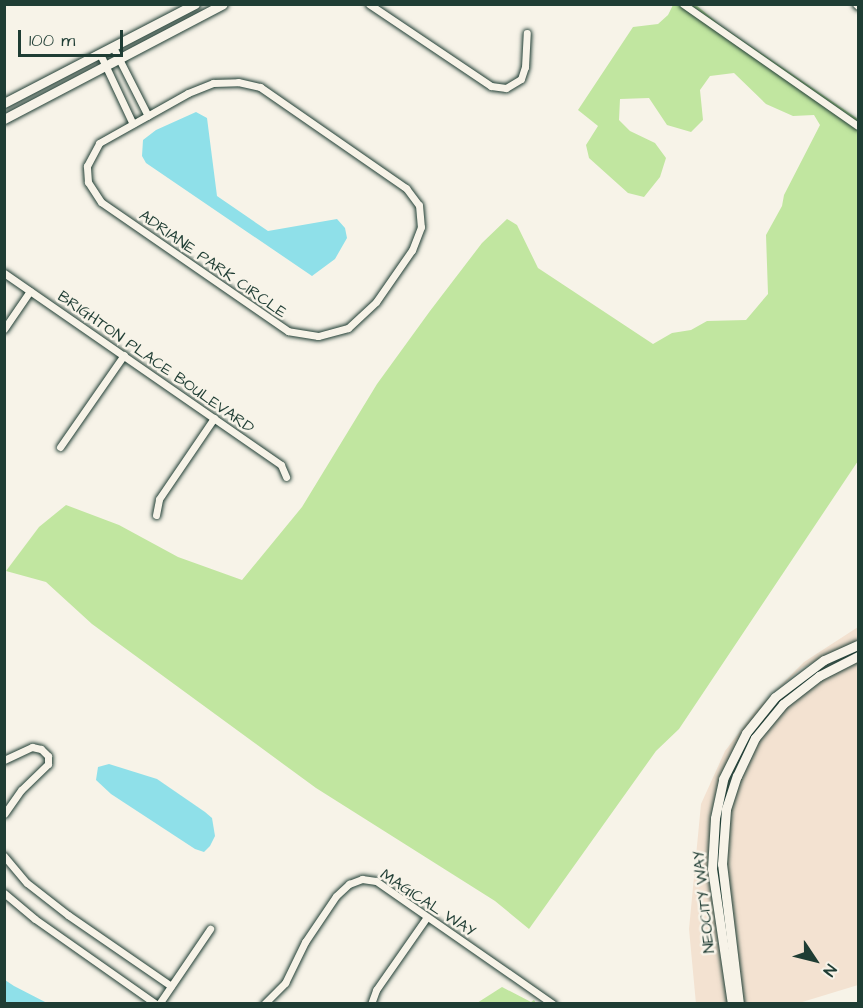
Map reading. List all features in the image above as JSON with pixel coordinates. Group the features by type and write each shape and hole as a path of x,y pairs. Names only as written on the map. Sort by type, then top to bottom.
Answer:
{"street":[{"path":"4,103 195,4"},
{"path":"4,119 223,4"},
{"path":"369,4 491,86 506,88 521,79 525,68 527,33"},
{"path":"683,4 858,126"},
{"path":"112,47 148,116"},
{"path":"100,54 133,124"},
{"name":"ADRIANE PARK CIRCLE","path":"238,82 260,87 406,188 419,205 421,227 412,250 376,302 348,328 318,336 288,331 101,202 88,182 87,166 99,142 133,124 213,83 238,82"},
{"name":"BRIGHTON PLACE BOULEVARD","path":"4,273 281,465 286,477"},
{"path":"4,329 30,291"},
{"path":"60,447 124,355"},
{"path":"156,515 159,499 214,418"},
{"name":"NEOCITY WAY","path":"732,1004 712,868 712,837 723,779 746,733 775,697 824,660 858,645"},
{"name":"NEOCITY WAY","path":"739,1004 722,864 726,809 737,776 755,738 783,704 811,681 858,656"},
{"path":"807,671 811,681"},
{"path":"4,760 32,747 41,749 48,756 48,764 43,772 21,790 4,814"},
{"path":"4,856 27,883 68,915 171,986"},
{"name":"MAGICAL WAY","path":"264,1004 285,982 304,942 336,896 349,884 362,879 376,881 553,1004"},
{"path":"4,893 35,919 157,1004 210,929"},
{"path":"371,1004 376,990 428,917"}],"shaded area":[{"path":"858,627 858,641 802,668 772,694 804,662"},
{"path":"858,660 858,985 799,1003 743,1004 726,865 730,810 740,778 759,740 786,706 816,682"},
{"path":"772,694 743,731 719,778 711,817 708,868 729,1003 696,1004 689,929 701,804 725,751 756,710"}],"green space":[{"path":"673,5 696,5 720,25 858,119 858,461 679,729 656,751 529,929 495,901 316,788 92,624 46,582 6,571 39,527 66,505 119,525 178,557 242,580 302,507 377,384 430,311 482,243 507,219 517,225 538,268 653,344 672,333 691,330 707,321 746,320 768,294 766,235 820,125 814,115 793,116 766,104 734,73 710,76 700,90 703,120 691,132 667,125 649,98 620,99 619,120 630,131 655,143 666,158 660,177 644,197 628,193 589,158 586,145 598,126 578,110 633,27 658,24 668,15"},
{"path":"502,987 531,1002 534,1000 536,1003 477,1003"}],"water":[{"path":"196,112 207,118 217,196 268,231 337,219 345,228 347,238 335,259 312,276 146,163 142,156 143,140 156,130"},
{"path":"109,764 157,779 205,812 212,818 215,836 210,846 204,852 195,849 111,794 96,780 98,767"},
{"path":"5,980 14,986 47,1003 5,1003"}]}
